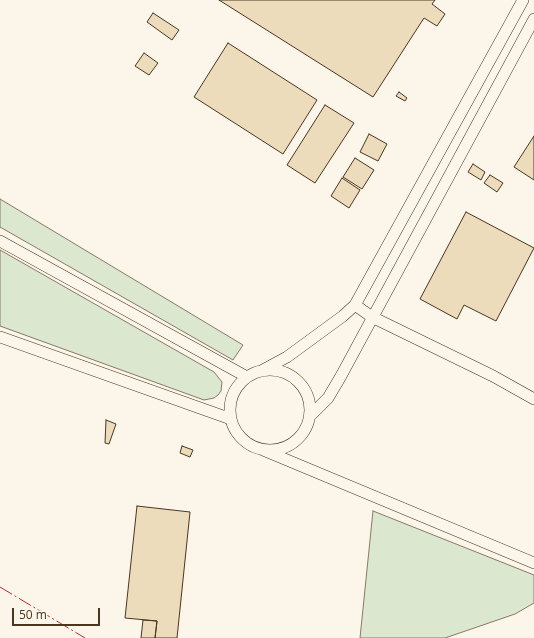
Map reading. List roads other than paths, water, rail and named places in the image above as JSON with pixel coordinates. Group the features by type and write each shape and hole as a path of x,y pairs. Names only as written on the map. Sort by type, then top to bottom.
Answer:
{"street":[{"path":"523,0 355,305 343,316 287,357 247,377 238,386 230,407 231,419 235,430 242,439 252,446 534,563"},
{"path":"263,450 275,450 287,446 301,434 309,417 328,398 534,20"},
{"path":"0,242 247,377"},
{"path":"355,305 372,316 493,376 534,399"},
{"path":"0,337 231,419"},
{"path":"261,371 274,370 287,374 297,381 305,392 309,404 309,417"}]}
